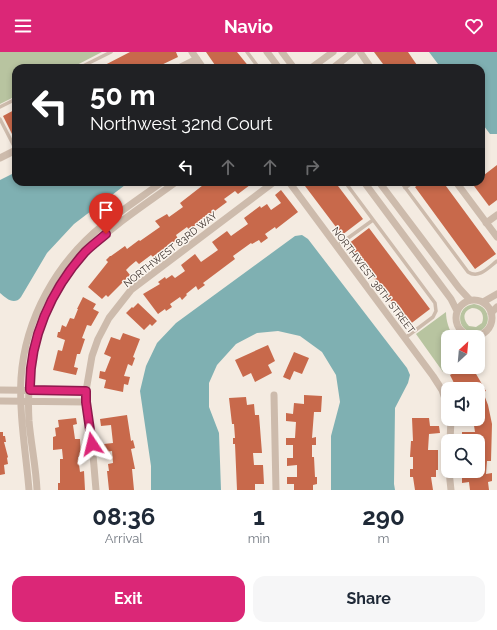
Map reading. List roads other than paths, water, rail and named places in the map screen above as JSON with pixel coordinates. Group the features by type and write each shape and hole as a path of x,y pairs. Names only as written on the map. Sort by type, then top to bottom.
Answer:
{"street":[{"path":"192,52 200,64"},
{"path":"267,52 276,64"},
{"path":"282,52 291,64"},
{"path":"316,64 333,52"},
{"path":"338,64 354,52"},
{"path":"360,52 369,64"},
{"path":"187,64 197,59"},
{"path":"0,158 12,152"},
{"path":"29,490 22,420 21,390 25,350 31,325 40,304 55,278 81,245 103,226 157,186"},
{"path":"37,490 36,471 29,422 31,365 37,336 48,309 57,290 71,269 86,251 106,234 171,186"},
{"name":"NORTHWEST 83RD WAY","path":"96,490 86,391 91,362 98,339 109,318 131,290 269,186"},
{"name":"NORTHWEST 38TH STREET","path":"292,186 441,388"},
{"path":"367,186 451,299 457,311"},
{"path":"382,186 459,288 470,300"},
{"path":"459,186 497,237"},
{"path":"486,223 497,215"},
{"path":"483,302 497,294"},
{"path":"474,299 483,302 487,305 491,313 490,325 481,334 475,336 464,333 456,323 455,317 457,311 464,302 470,300 474,299"},
{"path":"491,313 497,307"},
{"path":"0,390 86,391"},
{"path":"274,395 276,490"},
{"path":"0,401 86,402"},
{"path":"450,478 451,490"}],"lane":[{"path":"87,64 111,52"},
{"path":"247,52 256,64"},
{"path":"0,107 12,101"},
{"path":"0,119 12,142"},
{"path":"348,186 434,302 436,311 432,317 405,338"},
{"path":"408,186 405,188 468,272 475,275 479,274 497,261"},
{"path":"337,246 373,220"}],"water":[{"path":"429,52 497,52 497,134 490,134 485,127 485,64 438,64"},
{"path":"12,174 12,186 124,186 74,224 47,253 21,297 16,301 13,301 7,299 0,293 0,180"},
{"path":"302,235 308,239 407,368 410,375 408,383 395,408 395,490 331,490 331,436 340,402 336,375 322,352 300,336 278,331 257,333 236,344 217,365 209,383 209,407 219,433 221,490 151,490 151,466 140,391 146,366 157,343 176,323 295,236"}]}
